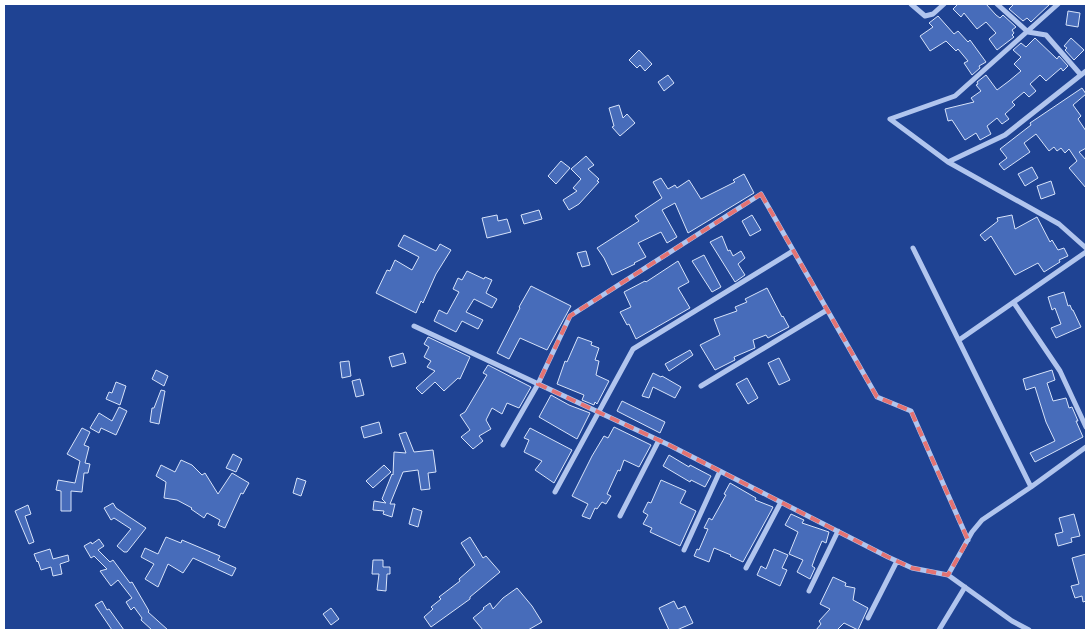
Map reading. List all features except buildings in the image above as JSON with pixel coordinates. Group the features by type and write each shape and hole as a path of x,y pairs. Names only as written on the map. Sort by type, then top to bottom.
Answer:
{"street":[{"path":"911,4 925,16 933,14 944,4"},
{"path":"997,4 1028,32 1046,35 1081,75"},
{"path":"1058,4 955,96 890,119 948,162 1059,224 1086,248"},
{"path":"948,162 1005,135 1086,71"},
{"path":"503,444 538,384 570,316 760,194 877,397 911,411 968,540"},
{"path":"913,248 1031,487"},
{"path":"555,492 633,349 793,251"},
{"path":"959,340 1086,252"},
{"path":"1014,303 1060,371 1086,427"},
{"path":"701,386 827,310"},
{"path":"414,326 659,440 912,568 948,575 1029,630"},
{"path":"620,516 659,440"},
{"path":"948,575 982,520 1086,447"},
{"path":"684,550 720,471"},
{"path":"746,568 781,502"},
{"path":"809,591 838,531"},
{"path":"868,618 897,561"},
{"path":"939,630 965,587"}],"highlighted area":[{"path":"761,194 877,397 911,411 968,540 948,575 912,568 888,557 669,445 538,384 570,316"}]}
